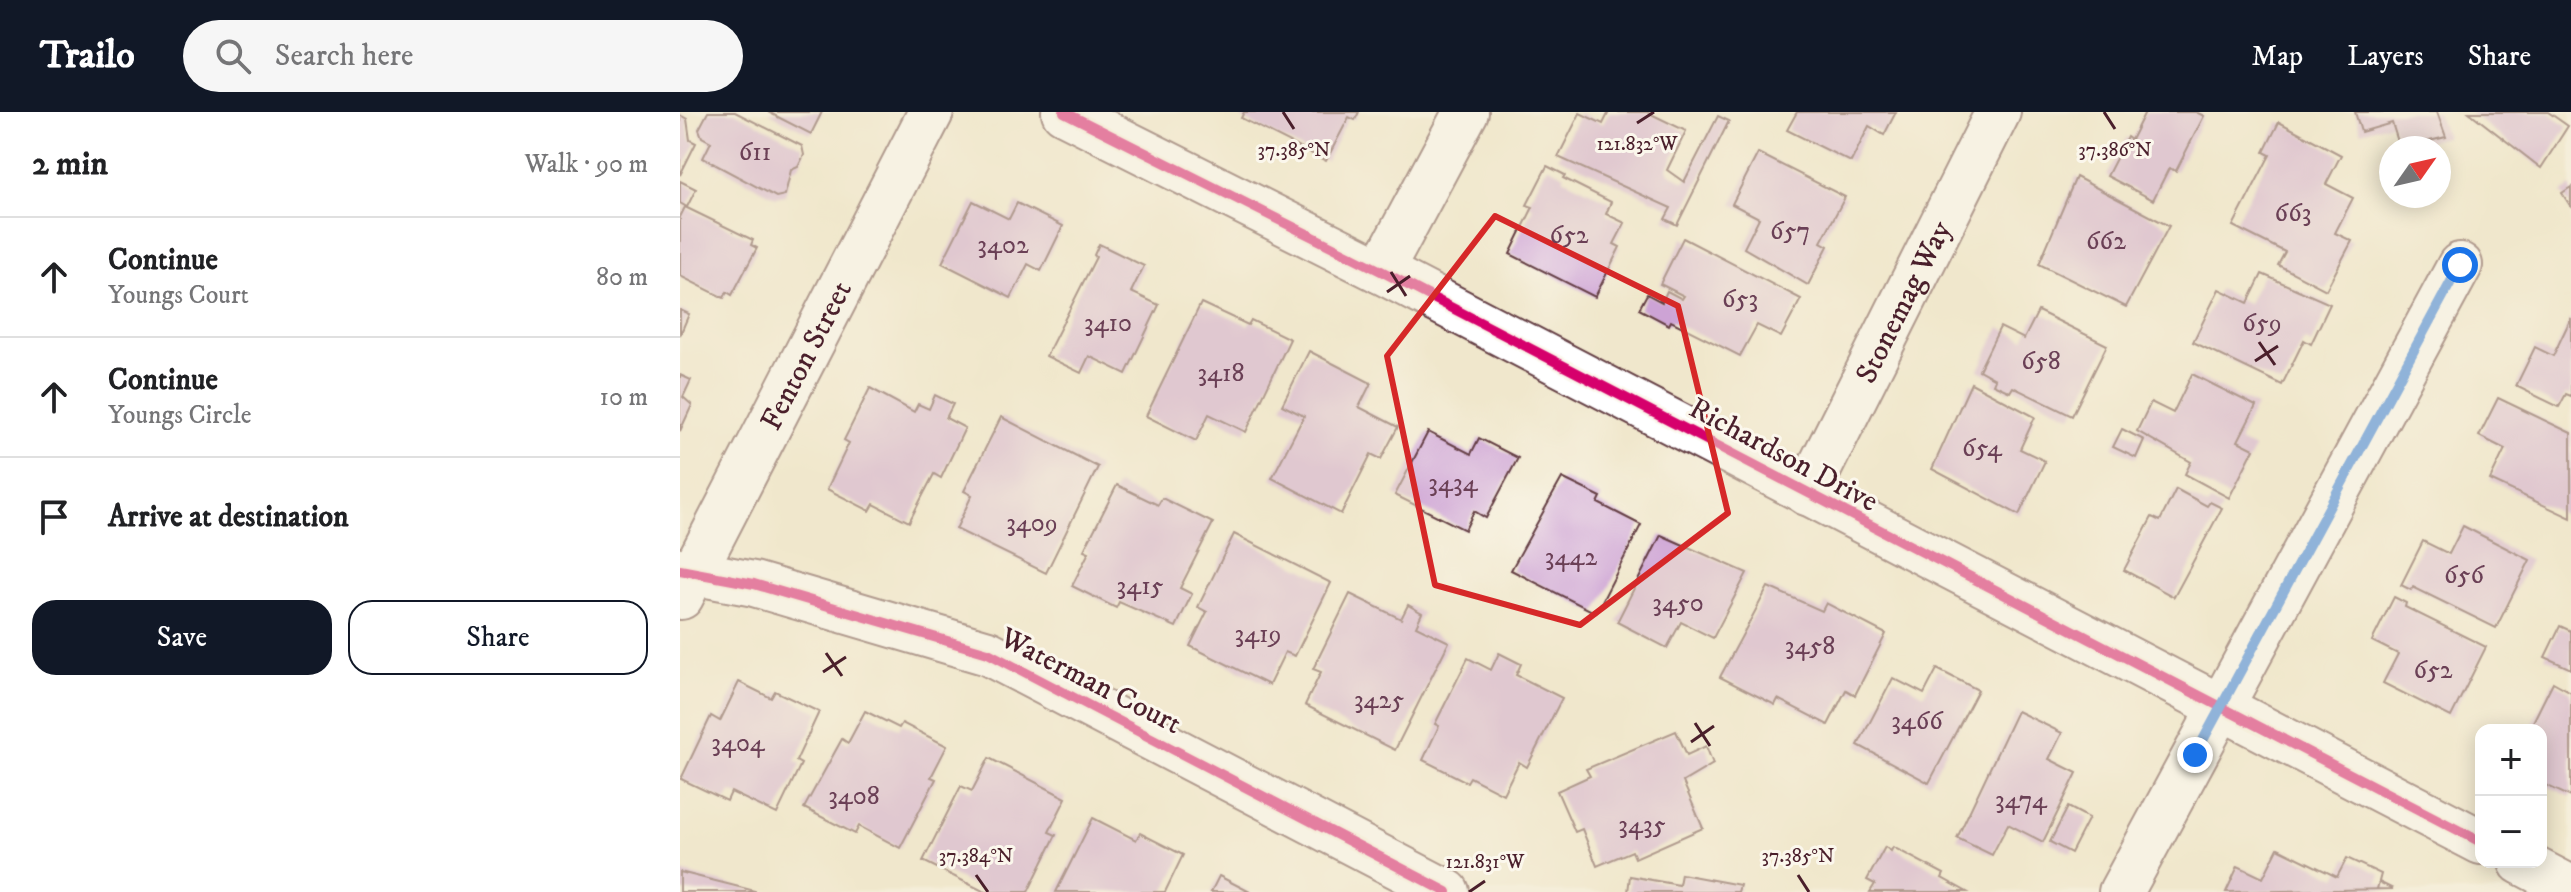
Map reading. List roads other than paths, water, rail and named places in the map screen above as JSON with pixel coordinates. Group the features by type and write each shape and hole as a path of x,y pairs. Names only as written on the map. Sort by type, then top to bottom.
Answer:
{"street":[{"name":"Fenton Street","path":"683,581 931,112"},
{"name":"Richardson Drive","path":"1064,112 1381,271 2475,839"},
{"path":"1381,271 1466,112"},
{"name":"Stonemag Way","path":"1807,493 1998,112"},
{"path":"2121,892 2460,265"},
{"name":"Waterman Court","path":"683,581 754,584 988,653 1447,892"},
{"path":"2533,868 2571,888"}]}
